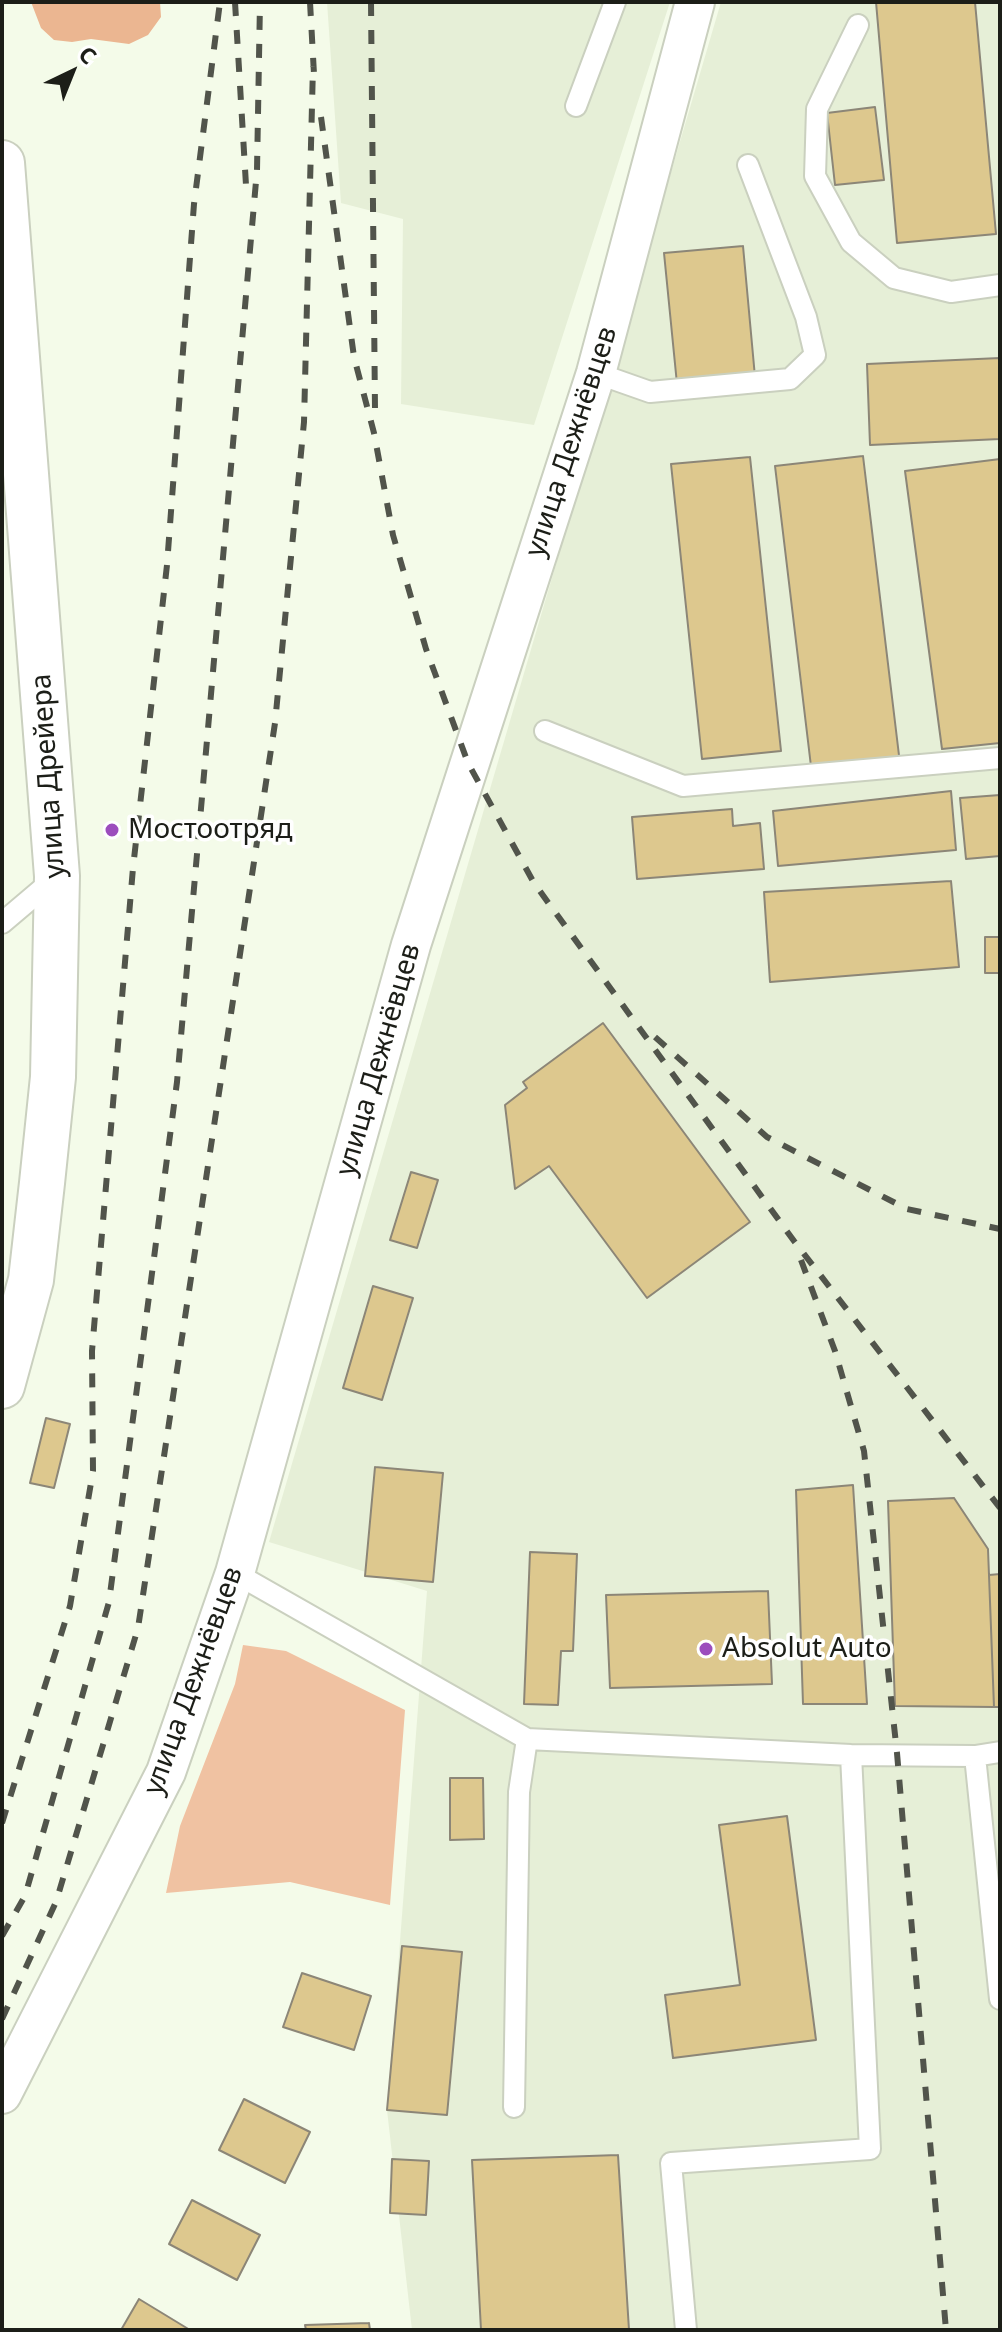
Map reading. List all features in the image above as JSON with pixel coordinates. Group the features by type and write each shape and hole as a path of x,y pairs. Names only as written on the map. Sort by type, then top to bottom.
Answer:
{"main road":[{"name":"улица Дрейера","path":"2,163 57,876 53,1077 39,1211 31,1280 2,1386"}],"street":[{"name":"улица Дежнёвцев","path":"2,2094 166,1772 235,1573 411,945 596,373 695,2"}],"lane":[{"path":"576,106 615,2"},
{"path":"858,25 817,109 815,176 851,242 894,278 951,292 1000,285"},
{"path":"596,373 650,392 790,379 815,355 806,317 748,165"},
{"path":"545,731 683,786 1000,758"},
{"path":"2,923 57,876"},
{"path":"235,1573 527,1739 851,1755 975,1756 1000,1752"},
{"path":"514,2107 519,1792 527,1739"},
{"path":"686,2330 671,2163 870,2149 851,1755"},
{"path":"975,1756 1000,1999"}],"shaded area":[{"path":"31,2 160,2 161,17 148,35 129,44 91,39 72,42 54,40 41,28"},
{"path":"327,2 670,2 534,425 401,404 403,219 341,203"},
{"path":"721,2 1000,2 1000,2330 412,2330 387,2110 427,1591 269,1542"},
{"path":"243,1645 286,1651 405,1710 390,1905 290,1882 166,1893 180,1826 235,1684"}],"building":[{"path":"876,2 975,2 996,234 897,243"},
{"path":"875,107 884,180 835,185 827,113"},
{"path":"743,246 755,377 677,384 664,253"},
{"path":"1000,358 1000,439 870,445 867,364"},
{"path":"863,456 901,772 813,783 775,466"},
{"path":"750,457 781,751 702,759 671,464"},
{"path":"1000,459 1000,743 942,749 905,471"},
{"path":"951,791 956,850 778,866 773,811"},
{"path":"1000,795 1000,856 966,859 960,798"},
{"path":"732,809 733,826 760,823 764,869 637,879 632,817"},
{"path":"951,881 959,967 770,982 764,892"},
{"path":"985,937 1000,937 1000,973 985,973"},
{"path":"603,1023 750,1222 647,1298 549,1166 515,1189 505,1105 527,1088 523,1082"},
{"path":"411,1172 438,1180 417,1248 390,1240"},
{"path":"373,1286 413,1298 382,1400 343,1388"},
{"path":"46,1418 70,1424 54,1488 30,1483"},
{"path":"375,1467 443,1473 433,1582 365,1576"},
{"path":"853,1485 867,1704 803,1704 796,1490"},
{"path":"954,1498 988,1549 994,1707 895,1706 888,1501"},
{"path":"530,1552 577,1554 573,1651 561,1651 558,1705 524,1704"},
{"path":"1000,1574 1000,1707 994,1707 989,1575"},
{"path":"768,1591 772,1684 610,1688 606,1595"},
{"path":"450,1778 483,1778 484,1839 450,1840"},
{"path":"787,1816 816,2040 673,2058 665,1995 740,1985 719,1825"},
{"path":"402,1946 462,1952 447,2115 387,2110"},
{"path":"302,1973 371,1996 354,2050 283,2027"},
{"path":"244,2099 310,2132 285,2183 219,2150"},
{"path":"618,2155 629,2330 481,2330 472,2160"},
{"path":"392,2159 429,2161 426,2215 390,2213"},
{"path":"192,2200 260,2235 237,2280 169,2244"},
{"path":"139,2299 190,2330 121,2330"},
{"path":"369,2323 370,2330 306,2330 305,2325"}],"railway":[{"path":"2,1823 70,1606 93,1471 92,1351 133,868 167,565 194,204 220,2"},
{"path":"235,2 246,185"},
{"path":"2,1936 25,1896 109,1602 177,1082 257,170 260,2"},
{"path":"310,2 314,74"},
{"path":"371,2 375,409"},
{"path":"2,2019 56,1902 138,1628 275,723 304,422 313,66"},
{"path":"321,117 354,357 374,433 393,535 426,649 468,763 534,883 794,1241 1000,1508"},
{"path":"655,1037 767,1137 907,1209 1000,1229"},
{"path":"801,1260 835,1351 864,1451 897,1753 946,2330"}],"place":[{"name":"Мостоотряд","path":"112,830"},
{"name":"Absolut Auto","path":"706,1649"}]}
